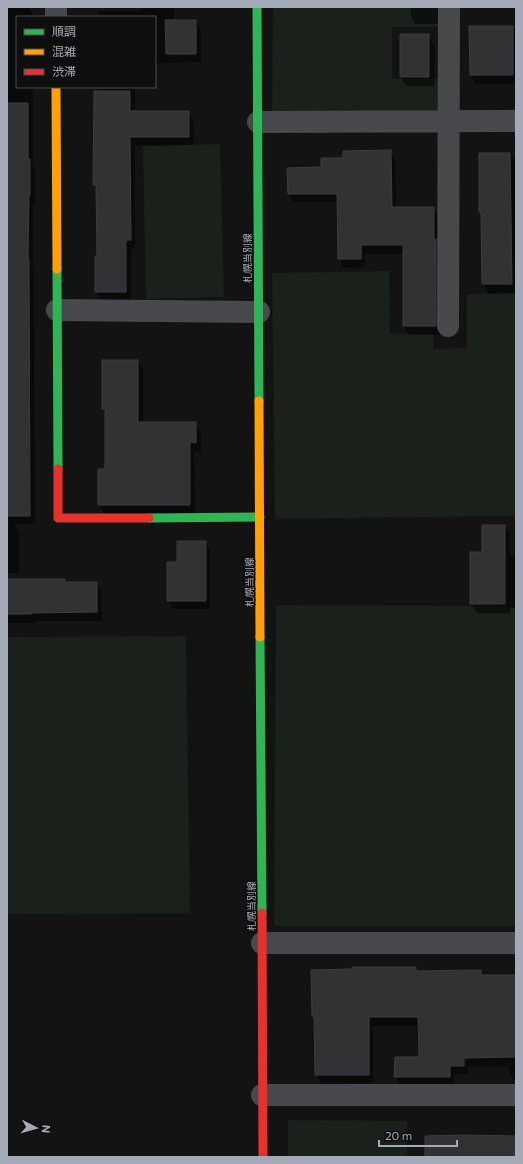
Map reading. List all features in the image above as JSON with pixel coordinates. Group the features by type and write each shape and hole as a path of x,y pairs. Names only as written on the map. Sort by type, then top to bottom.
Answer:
{"main road":[{"name":"札幌当別線","path":"257,7 262,1157"},
{"path":"56,88 58,518 260,517"}],"street":[{"path":"448,326 449,7"},
{"path":"258,122 516,121"},
{"path":"57,310 259,312"},
{"path":"262,943 516,943"},
{"path":"262,1095 516,1095"}],"shaded area":[{"path":"273,7 440,7 440,27 392,27 392,79 440,79 440,113 272,112"},
{"path":"220,144 224,297 146,299 143,146"},
{"path":"389,271 390,334 433,334 433,349 467,348 467,294 516,293 516,516 275,519 272,273"},
{"path":"276,605 516,606 516,926 274,926"},
{"path":"186,636 190,913 7,914 7,637"},
{"path":"288,1120 407,1121 407,1157 288,1157"}],"building":[{"path":"165,20 196,20 196,54 166,54"},
{"path":"469,26 513,26 513,75 470,75"},
{"path":"400,34 429,34 429,77 400,77"},
{"path":"94,91 130,91 130,111 189,111 189,137 130,137 131,240 126,240 126,292 95,292 95,256 97,256 96,185 93,185"},
{"path":"7,103 28,103 28,159 30,159 28,258 30,516 7,516"},
{"path":"391,150 392,207 434,207 434,239 436,239 436,326 403,326 403,245 361,245 361,259 338,259 337,194 288,194 287,168 321,167 321,158 343,158 343,151"},
{"path":"479,153 510,153 512,284 482,284 481,212 479,212"},
{"path":"102,360 138,360 138,422 196,422 196,443 190,442 190,505 98,505 98,469 105,469 105,409 102,409"},
{"path":"482,525 505,525 505,604 470,604 470,552 482,552"},
{"path":"177,541 206,541 206,601 167,601 167,562 177,562"},
{"path":"7,579 65,579 65,582 97,582 97,612 7,614"},
{"path":"352,967 416,967 416,971 481,970 481,975 516,975 516,1057 464,1058 464,1066 450,1066 450,1077 394,1077 395,1057 419,1057 418,1017 369,1017 369,1075 315,1075 314,1016 312,1016 311,970 352,969"},
{"path":"425,1136 516,1136 516,1157 425,1157"}],"traffic: fast":[{"path":"257,7 259,401"},
{"path":"57,269 58,469"},
{"path":"149,518 260,517"},
{"path":"260,637 262,913"}],"traffic: slow":[{"path":"56,88 57,269"},
{"path":"259,401 260,637"}],"traffic: jam":[{"path":"58,469 58,518 149,518"},
{"path":"262,913 263,1157"}]}
